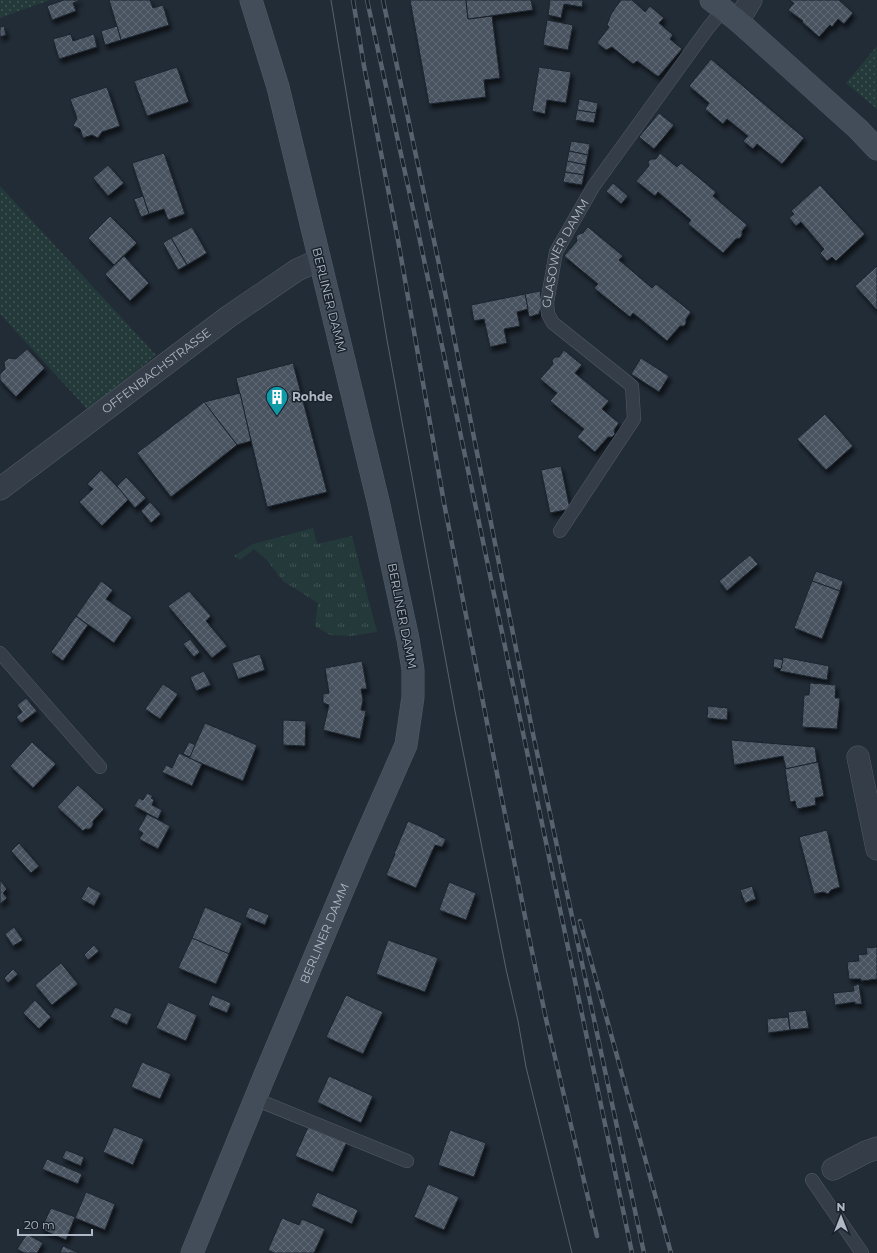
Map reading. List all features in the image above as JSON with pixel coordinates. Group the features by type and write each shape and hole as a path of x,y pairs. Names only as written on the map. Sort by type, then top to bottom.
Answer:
{"main road":[{"name":"BERLINER DAMM","path":"192,1253 358,854 406,745 413,697 412,662 408,639 379,505 278,87 251,0"},
{"path":"724,10 858,129 877,149"}],"street":[{"path":"724,10 751,0"},
{"name":"OFFENBACHSTRASSE","path":"0,489 228,316 297,270 319,260"},
{"path":"858,757 877,849"},
{"path":"833,1169 877,1148"}],"lane":[{"name":"GLASOWER DAMM","path":"560,531 634,419 632,386 553,323 548,314 547,303 556,252 593,187 708,28 724,10"},
{"path":"0,653 100,767"},
{"path":"255,1099 408,1161"},
{"path":"812,1180 862,1253"}],"green space":[{"path":"0,0 50,0 0,18"},
{"path":"877,46 877,109 846,83"},
{"path":"0,186 156,355 88,410 0,314"},
{"path":"313,528 317,544 352,536 377,632 351,636 330,635 315,626 318,603 283,581 266,559 254,549 240,560 234,556 253,544"}],"building":[{"path":"64,0 81,0 73,3 76,11 52,20 47,6"},
{"path":"109,0 150,0 153,8 163,5 169,25 121,40"},
{"path":"410,0 466,0 468,19 492,16 500,78 484,80 486,97 429,104"},
{"path":"466,0 531,0 533,10 468,19"},
{"path":"550,0 583,0 582,7 564,4 561,18 548,15"},
{"path":"621,0 632,0 645,12 650,6 664,18 659,23 673,35 670,39 682,49 659,76 637,61 633,64 612,47 606,50 597,43 609,27 607,25 611,14"},
{"path":"789,0 839,0 853,13 844,24 838,19 832,27 830,25 819,37 802,22 803,21 788,10 794,3"},
{"path":"547,20 573,25 568,50 543,45"},
{"path":"4,26 6,35 0,37 0,27"},
{"path":"117,26 121,40 105,45 101,31"},
{"path":"71,34 73,41 94,34 97,47 59,59 53,39"},
{"path":"711,59 804,138 782,164 757,144 753,149 743,141 748,136 727,119 723,124 705,109 709,103 689,86"},
{"path":"177,67 189,102 147,116 134,81"},
{"path":"539,67 571,72 566,103 547,100 545,114 532,111"},
{"path":"107,87 120,126 102,132 98,138 92,135 83,138 80,129 73,126 77,118 70,99"},
{"path":"579,99 598,103 596,113 577,110"},
{"path":"577,110 596,113 594,123 575,120"},
{"path":"659,113 674,125 654,149 639,137"},
{"path":"571,141 590,144 588,155 569,151"},
{"path":"569,151 588,155 586,165 567,161"},
{"path":"164,153 185,214 168,220 164,209 149,214 132,163"},
{"path":"660,153 677,167 681,163 716,192 713,196 747,225 742,231 740,238 736,239 723,253 688,224 691,220 658,192 655,196 636,181 649,166 648,162 651,159 656,159"},
{"path":"567,161 586,165 584,175 565,172"},
{"path":"108,165 124,183 108,196 93,178"},
{"path":"565,172 584,175 582,185 563,182"},
{"path":"613,183 628,196 621,204 606,191"},
{"path":"820,185 865,234 836,261 832,257 827,261 820,253 824,249 801,222 796,226 789,218 794,214 791,211"},
{"path":"143,196 149,214 141,217 134,199"},
{"path":"110,216 137,243 114,265 88,238"},
{"path":"192,227 207,253 187,265 171,238"},
{"path":"588,227 623,256 619,260 652,288 656,284 691,312 686,319 684,326 680,326 667,341 633,313 630,317 594,288 598,284 564,256 577,241 576,236 583,233"},
{"path":"171,238 187,265 178,270 163,243"},
{"path":"124,256 149,283 130,301 105,274"},
{"path":"877,266 877,310 855,286"},
{"path":"540,291 542,304 539,314 529,317 525,294"},
{"path":"525,294 528,309 517,312 520,326 504,329 507,343 490,347 484,319 474,321 471,305"},
{"path":"27,349 45,368 16,397 0,380 0,374 5,369 4,362 9,358 16,359"},
{"path":"564,350 582,365 575,373 609,401 602,409 619,423 614,430 615,434 612,437 608,437 595,452 577,437 584,429 550,401 557,393 540,379 553,364 552,360 555,357 559,357"},
{"path":"641,358 669,376 659,392 631,374"},
{"name":"Rohde","path":"293,363 327,492 267,507 236,378"},
{"path":"240,393 251,441 237,445 204,402"},
{"path":"204,402 237,445 171,497 137,453"},
{"path":"825,414 853,446 826,470 797,439"},
{"path":"561,466 570,509 550,513 541,470"},
{"path":"101,470 129,499 102,526 79,502 93,489 87,484"},
{"path":"126,477 146,498 135,508 117,486"},
{"path":"150,502 161,514 151,523 141,511"},
{"path":"750,555 758,564 727,591 719,581"},
{"path":"816,571 843,581 840,591 812,581"},
{"path":"101,581 113,590 106,599 132,617 114,643 76,616"},
{"path":"812,581 840,591 822,639 794,628"},
{"path":"189,591 211,616 206,621 227,646 212,658 168,606"},
{"path":"76,616 88,625 63,661 51,652"},
{"path":"190,639 200,652 194,657 183,644"},
{"path":"260,654 265,670 238,679 232,663"},
{"path":"783,657 829,666 827,680 780,671"},
{"path":"774,658 783,660 781,669 773,667"},
{"path":"362,661 367,689 361,689 363,700 361,710 366,711 360,739 323,730 329,705 323,703 323,694 329,693 325,668"},
{"path":"204,671 211,685 196,691 190,677"},
{"path":"810,683 836,685 835,698 840,698 837,729 802,727 804,695 809,695"},
{"path":"163,684 178,694 160,719 145,709"},
{"path":"26,698 37,711 21,723 16,717 22,712 17,705"},
{"path":"708,706 728,708 727,720 707,718"},
{"path":"283,720 306,721 305,746 283,745"},
{"path":"205,723 257,745 243,781 189,758"},
{"path":"731,740 815,747 817,762 786,769 783,756 734,765"},
{"path":"32,742 56,764 33,788 10,766"},
{"path":"189,742 195,745 190,757 183,754"},
{"path":"179,753 202,764 192,786 162,772 166,765 172,768"},
{"path":"818,762 824,796 815,798 816,805 797,809 795,801 790,802 785,769"},
{"path":"78,785 104,809 93,821 93,825 90,829 85,829 83,831 57,807"},
{"path":"147,793 153,796 151,798 154,800 152,805 162,810 158,819 134,806 139,798 143,800"},
{"path":"147,814 170,826 158,849 139,839 143,833 138,830"},
{"path":"408,821 446,839 442,847 435,845 416,888 386,875"},
{"path":"827,830 840,887 831,890 828,894 823,892 814,894 799,837"},
{"path":"19,843 39,866 31,873 11,851"},
{"path":"0,880 7,889 3,893 7,898 0,904"},
{"path":"449,882 476,893 466,920 439,910"},
{"path":"88,886 101,893 94,906 81,899"},
{"path":"752,886 756,899 745,903 740,890"},
{"path":"205,907 242,923 229,954 192,938"},
{"path":"249,907 269,915 265,925 245,917"},
{"path":"14,927 23,940 13,946 5,934"},
{"path":"192,938 229,954 216,984 178,968"},
{"path":"388,940 438,958 425,992 376,974"},
{"path":"94,945 99,951 88,960 84,955"},
{"path":"877,947 877,979 861,981 861,979 849,979 847,962 859,961 858,955 867,954 866,948"},
{"path":"61,963 78,984 52,1005 35,985"},
{"path":"13,969 18,974 8,983 4,978"},
{"path":"859,984 862,1004 855,1004 855,1002 835,1005 833,993 854,991 853,986"},
{"path":"212,995 231,1003 227,1013 208,1005"},
{"path":"346,995 383,1012 363,1054 326,1037"},
{"path":"35,1000 51,1017 39,1029 23,1013"},
{"path":"168,1002 197,1015 186,1041 156,1028"},
{"path":"115,1007 132,1014 127,1025 110,1017"},
{"path":"806,1010 809,1028 790,1030 788,1012"},
{"path":"788,1017 790,1030 768,1033 767,1019"},
{"path":"142,1062 171,1074 160,1099 131,1087"},
{"path":"329,1076 373,1096 361,1123 317,1102"},
{"path":"309,1125 347,1142 333,1172 295,1156"},
{"path":"114,1127 144,1139 133,1165 103,1152"},
{"path":"450,1130 486,1143 474,1177 438,1165"},
{"path":"66,1150 84,1157 81,1166 62,1158"},
{"path":"47,1159 82,1174 78,1184 42,1169"},
{"path":"428,1184 459,1197 444,1230 414,1217"},
{"path":"86,1192 115,1204 105,1230 75,1218"},
{"path":"317,1192 358,1210 352,1224 311,1206"},
{"path":"51,1208 75,1217 66,1240 41,1229"},
{"path":"282,1218 299,1225 302,1219 325,1229 314,1253 274,1253 268,1250"},
{"path":"27,1234 43,1243 37,1253 24,1253 17,1249"},
{"path":"63,1246 79,1253 60,1253"}],"tram line":[{"path":"331,0 387,340 455,711 526,1067 572,1253"}],"railway":[{"path":"353,0 364,66 398,240 444,503 529,937 546,1019 597,1236"},
{"path":"367,0 419,236 632,1253"},
{"path":"383,0 447,302 533,734 644,1253"},
{"path":"580,921 671,1253"}],"place":[{"name":"Rohde","path":"277,416"}]}
